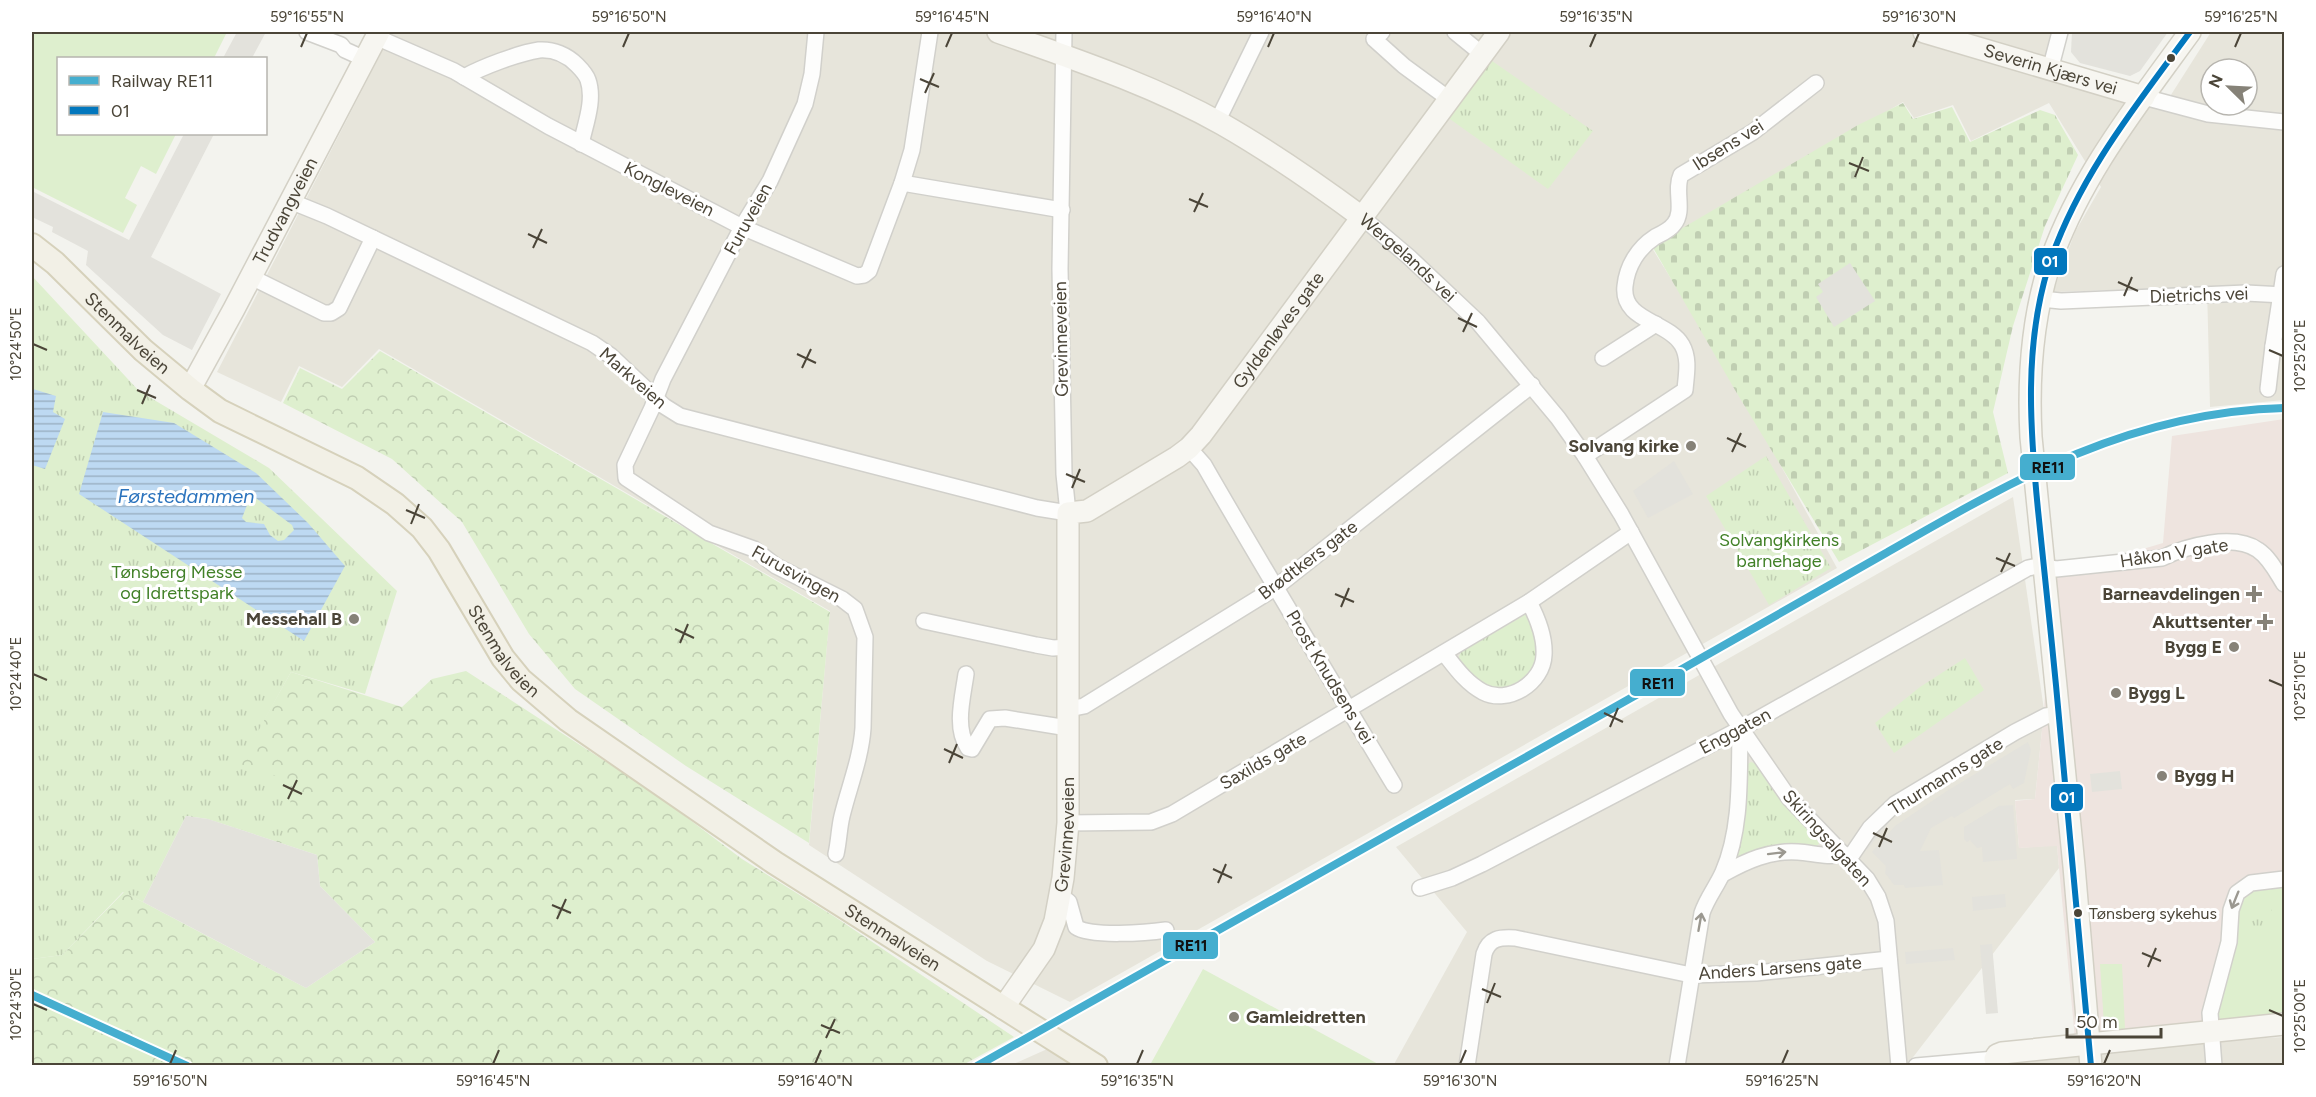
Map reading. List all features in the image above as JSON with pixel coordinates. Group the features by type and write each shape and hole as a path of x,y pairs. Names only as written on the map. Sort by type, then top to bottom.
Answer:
{"main road":[{"name":"Wergelands vei","path":"998,32 1134,82 1217,122 1291,165 1362,218"},
{"name":"Gyldenløves gate","path":"1068,513 1087,511 1189,448 1201,435 1499,32"},
{"name":"Severin Kjærs vei","path":"1924,32 1963,38 2050,70 2144,97"},
{"path":"2091,1065 2030,414 2033,341 2041,299 2059,240 2082,192 2108,147 2190,32"},
{"name":"Trudvangveien","path":"189,389 251,277 378,34"},
{"name":"Stenmalveien","path":"32,245 55,263 143,350 189,389 233,418 357,478 395,504 422,528 439,550 503,658 521,680 568,720 775,863 1096,1065"},
{"name":"Grevinneveien","path":"1011,1012 1044,949 1060,895 1068,823 1068,513"},
{"path":"1995,1062 1997,1055 2002,1053 2090,1044 2210,1022 2284,1024"}],"street":[{"path":"307,32 341,45 345,50 365,59"},
{"name":"Furuveien","path":"656,398 663,379 742,227 770,182 805,105 812,74 816,32"},
{"path":"930,32 919,115 903,183 1062,210"},
{"name":"Grevinneveien","path":"1064,32 1062,400 1065,501 1068,513"},
{"path":"1217,122 1260,32"},
{"path":"1455,32 1482,54"},
{"path":"2050,70 2060,32"},
{"name":"Kongleveien","path":"378,34 464,78 581,144 742,227 856,276 864,275 869,271 903,183"},
{"path":"1373,34 1404,66 1449,99"},
{"path":"464,78 496,63 538,50 557,52 571,59 584,72 589,87 589,108 581,144"},
{"name":"Ibsens vei","path":"1585,456 1685,390 1687,363 1682,345 1669,331 1631,308 1626,297 1625,284 1631,263 1637,253 1676,221 1679,209 1678,185 1681,175 1753,132 1816,83"},
{"path":"2144,97 2208,114 2284,122"},
{"name":"Markveien","path":"290,201 373,238 592,344 611,356 664,406 680,416 1037,508 1068,513"},
{"name":"Wergelands vei","path":"1362,218 1454,297 1499,345 1585,456 1631,532 1740,729"},
{"path":"251,277 324,313 331,313 339,308 373,238"},
{"path":"2268,390 2279,347 2284,274"},
{"name":"Dietrichs vei","path":"2041,299 2061,301 2246,293 2282,295"},
{"path":"1603,358 1656,324"},
{"name":"Brødtkers gate","path":"1069,719 1084,706 1275,588 1532,385"},
{"name":"Furusvingen","path":"656,398 625,465 626,478 709,533 754,549 776,566 842,599 855,609 863,625 866,636 862,742 841,819 841,834 836,854"},
{"name":"Prost Knudsens vei","path":"1189,448 1204,465 1394,785"},
{"name":"Saxilds gate","path":"1068,823 1157,821 1529,602 1631,532"},
{"name":"Håkon V gate","path":"2044,568 2056,569 2162,558 2176,550 2205,544 2232,542 2258,550 2268,559 2284,584"},
{"name":"Enggaten","path":"1420,888 1452,878 1482,864 1740,729 2028,568 2038,566 2044,568"},
{"path":"1444,653 1460,674 1484,693 1505,696 1521,690 1542,667 1544,655 1542,637 1529,602"},
{"path":"924,621 1036,645 1053,648 1069,647"},
{"path":"966,674 961,709 964,742 968,748 972,749 976,744 990,719 1069,719"},
{"name":"Thurmanns gate","path":"1846,856 1895,804 2015,732 2046,716 2059,714"},
{"path":"1677,1065 1702,913 1708,896 1723,874 1732,843 1738,802 1740,729"},
{"name":"Skiringsalgaten","path":"1740,729 1789,798 1867,879 1878,897 1886,921 1899,1065"},
{"path":"1723,874 1742,863 1772,853 1796,852 1846,856"},
{"path":"2214,1065 2210,1022 2229,942 2231,910 2237,893 2251,883 2284,879"},
{"path":"1060,895 1069,902 1073,923 1080,930 1128,933 1166,930"},
{"name":"Anders Larsens gate","path":"1467,1065 1484,954 1486,946 1494,939 1515,938 1691,975 1756,973 1889,959"},
{"path":"1916,1065 1995,1062"}],"shaded area":[{"path":"237,32 266,32 253,57 224,57"},
{"path":"392,32 2058,32 2064,84 2162,109 2211,32 2284,32 2284,400 2210,407 2207,287 2053,292 2075,232 2101,187 2049,103 1971,141 1953,105 1914,118 1903,102 1652,248 1735,382 1837,568 1070,1002 987,961 809,845 830,611 379,349 342,387 299,366 281,402 217,372"},
{"path":"2072,32 2168,32 2140,71 2130,76 2080,63 2071,52"},
{"path":"183,135 213,135 151,257 221,294 192,350 163,335 86,265 88,251 52,232 53,227 32,217 32,191 129,240"},
{"path":"1850,263 1875,301 1834,327 1816,297 1823,292 1818,284"},
{"path":"2284,419 2284,1018 2075,1039 2057,846 2019,848 2015,801 2035,799 2044,710 2052,576 2163,543 2172,436"},
{"path":"1674,461 1693,494 1648,518 1633,491"},
{"path":"2013,497 2044,710 2035,799 2015,800 2019,848 2057,845 2059,868 1907,1065 1393,1066 1467,932 1396,847"},
{"path":"2034,726 2036,730 1936,788 1895,815 1867,850 1862,845 1885,817"},
{"path":"2028,742 2031,750 2024,783 2013,789 2010,784 1954,818 1952,816 1931,828 1920,851 1939,850 1943,885 1905,888 1904,885 1894,885 1885,873 1886,866 1872,852 1895,826 1947,791"},
{"path":"2120,771 2122,789 2092,792 2090,774"},
{"path":"2013,805 2017,859 1983,862 1982,847 1977,848 1970,840 1967,842 1964,839 1964,827 1999,806"},
{"path":"186,816 208,819 317,855 320,886 375,942 306,988 143,902"},
{"path":"2005,894 2006,907 1973,911 1972,897"},
{"path":"1992,944 1998,1013 1986,1014 1980,945"},
{"path":"1953,948 1955,960 1906,964 1905,952"},
{"path":"2284,1037 2284,1065 1994,1066 1993,1056 2101,1047"},
{"path":"1054,1046 1096,1066 1009,1066"}],"green space":[{"path":"32,32 227,32 214,57 57,57 57,135 176,135 156,174 141,166 125,198 137,205 123,233 32,187"},
{"path":"1482,54 1593,131 1548,189 1440,112"},
{"path":"1903,103 1913,119 1952,107 1970,142 2040,110 2055,115 2078,155 2045,226 2013,326 1993,412 2008,473 1839,562 1735,390 1652,246 1858,125"},
{"name":"Tønsberg Messe og Idrettspark","path":"32,276 139,391 269,468 397,591 365,694 291,672 240,764 295,782 281,841 208,819 186,816 143,902 123,892 62,955 32,959"},
{"path":"380,351 830,612 809,843 686,766 575,689 529,634 462,522 392,459 283,403 300,368 342,389"},
{"name":"Solvangkirkens barnehage","path":"1766,456 1831,568 1769,605 1706,496"},
{"path":"1528,613 1543,654 1529,681 1497,693 1475,682 1458,659 1461,652"},
{"path":"1965,658 1984,690 1894,753 1875,723 1920,687"},
{"path":"466,671 654,793 742,859 835,917 1014,1037 961,1066 32,1065 32,959 62,955 124,892 306,988 375,942 320,886 317,855 208,819 291,672 402,707 432,679"},
{"path":"1751,762 1759,765 1818,838 1820,842 1817,846 1742,858 1734,854 1746,765"},
{"path":"2284,883 2284,1013 2220,1020 2217,1010 2242,894 2253,888"},
{"path":"2263,907 2272,910 2271,925 2265,934 2254,936 2245,930"},
{"path":"2100,964 2122,964 2125,1029 2110,1030 2104,1024"},
{"name":"Gamleidretten","path":"1203,969 1380,1065 1150,1065"}],"water":[{"path":"33,389 56,396 53,412 65,419 45,469 32,465"},
{"name":"Førstedammen","path":"103,412 174,423 256,473 308,523 345,566 304,641 79,494","holes":["253,496 292,525 294,530 284,540 278,541 270,535 264,524 246,522 242,518"]}],"rail line":[{"name":"RE11","path":"977,1066 1934,526 2028,476 2076,454 2125,436 2175,422 2228,412 2284,408"},
{"name":"RE11","path":"32,995 187,1066"}],"transit line":[{"name":"01","path":"2091,1066 2035,480 2031,419 2032,358 2040,298 2048,268 2074,204 2109,144 2190,32"}],"place":[{"name":"Solvang kirke","path":"1691,446"},
{"name":"Barneavdelingen","path":"2254,594"},
{"name":"Messehall B","path":"354,619"},
{"name":"Akuttsenter","path":"2265,622"},
{"name":"Bygg E","path":"2234,647"},
{"name":"Bygg L","path":"2116,693"},
{"name":"Bygg H","path":"2162,776"},
{"name":"Tønsberg sykehus","path":"2078,913"},
{"name":"Gamleidretten","path":"1234,1017"}]}
